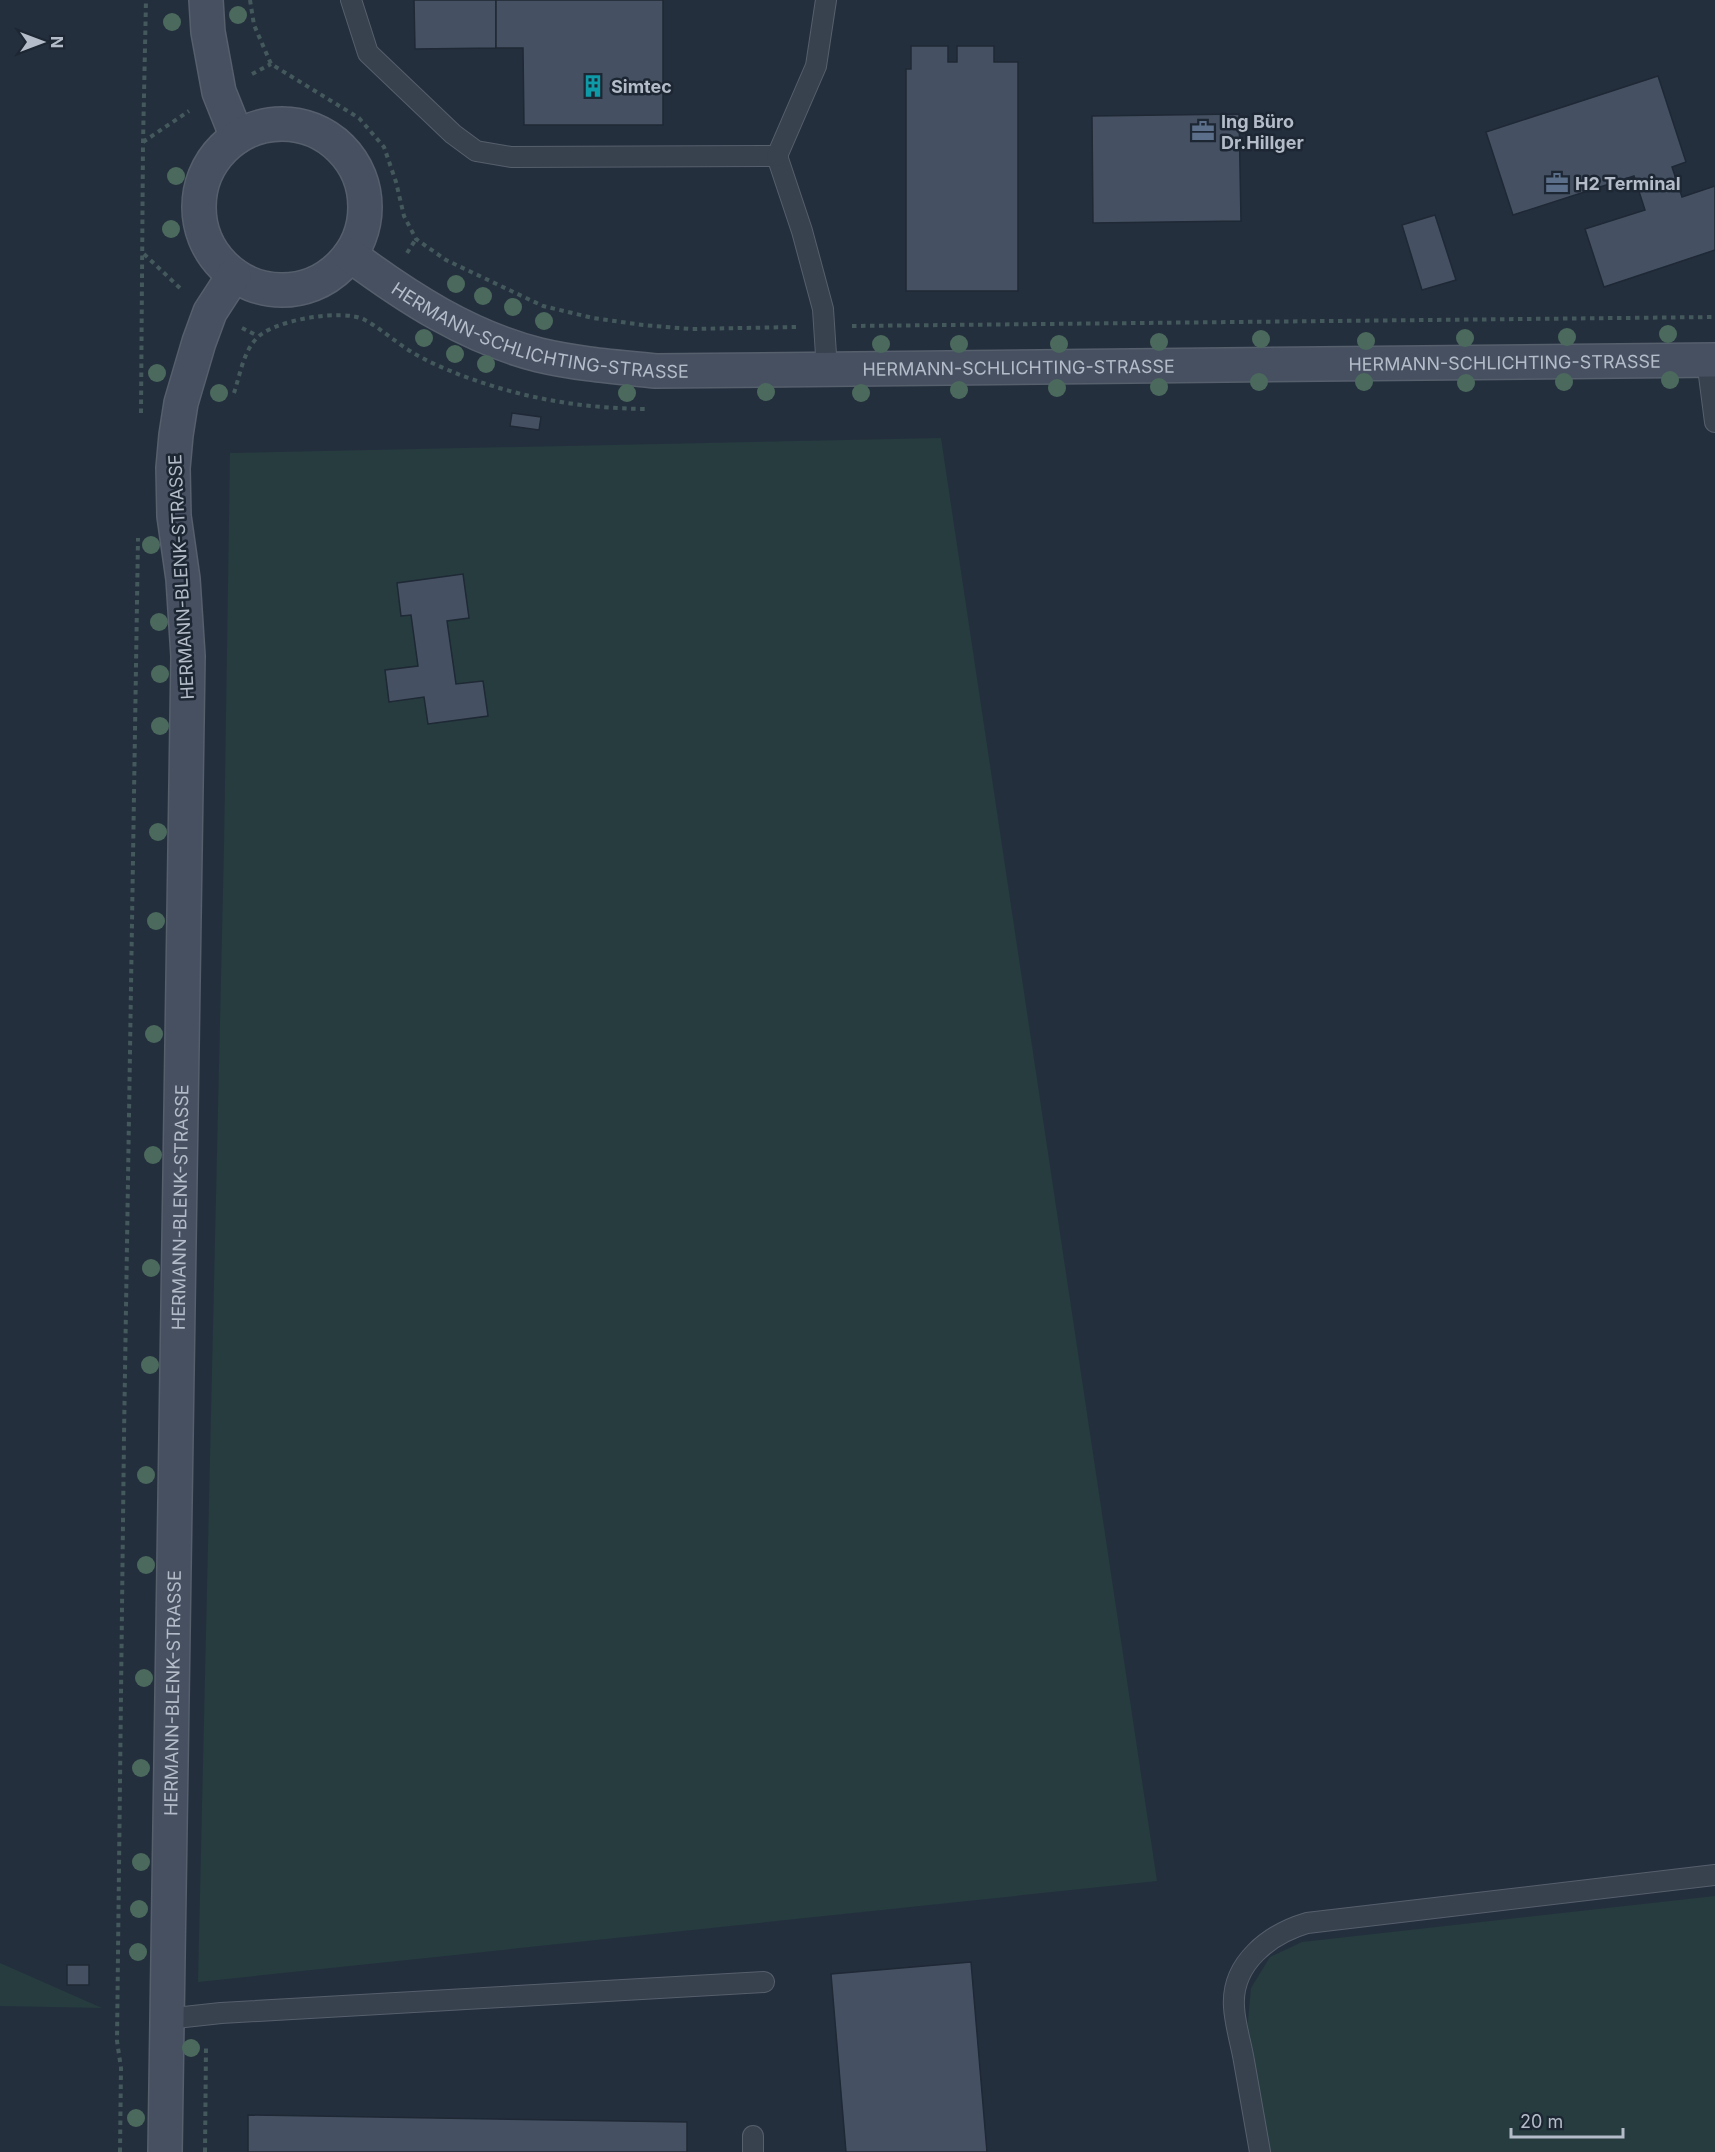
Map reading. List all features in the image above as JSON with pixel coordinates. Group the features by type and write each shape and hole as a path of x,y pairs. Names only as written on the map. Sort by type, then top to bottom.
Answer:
{"street":[{"path":"206,0 208,32 219,92 237,137"},
{"path":"276,123 297,124 317,131 334,142 349,157 359,175 364,195 365,216 360,237 350,255 338,269 322,280 305,287 286,290 268,289 250,284 234,275 219,261 208,244 201,225 199,205 202,185 209,166 221,150 237,137 256,128 276,123"},
{"name":"HERMANN-SCHLICHTING-STRASSE","path":"350,255 427,309 481,335 537,354 596,365 656,371 1711,360"},
{"name":"HERMANN-BLENK-STRASSE","path":"165,2152 188,656 183,579 174,516 173,468 176,435 189,374 210,312 234,275"}],"lane":[{"path":"351,0 368,53 453,135 476,151 511,158 777,156"},
{"path":"826,0 816,66 777,156 802,231 823,309 827,370"},
{"path":"1711,360 1715,422"},
{"path":"1260,2152 1234,2005 1239,1977 1252,1955 1268,1940 1290,1928 1307,1923 1715,1875"},
{"path":"166,2019 206,2014 764,1982"}],"path":[{"path":"141,417 146,0"},
{"path":"250,0 254,25 271,64 359,118 384,147 404,216 416,239 446,261 543,306 592,318 691,329 1715,317"},
{"path":"234,393 248,350 258,336 293,321 322,316 353,315 364,319"},
{"path":"120,2152 121,2068 117,2041 139,533"},
{"path":"205,2152 206,2014"}],"green space":[{"path":"941,438 1157,1881 198,1982 224,847 230,453"},
{"path":"1715,1896 1715,2152 1268,2152 1246,2042 1251,1988 1270,1957 1302,1942"},
{"path":"0,1963 102,2008 0,2006"}],"building":[{"path":"414,0 496,0 496,48 415,49"},
{"name":"Simtec","path":"496,0 663,0 663,125 524,125 523,48 496,48"},
{"path":"911,46 948,46 948,62 957,62 957,46 994,46 994,62 1018,62 1018,291 906,291 906,69 911,69"},
{"name":"H2 Terminal","path":"1658,76 1686,162 1672,167 1682,197 1715,186 1715,250 1604,287 1585,229 1645,210 1634,176 1513,215 1486,132"},
{"path":"1239,114 1241,221 1093,223 1092,116"},
{"path":"1435,215 1456,280 1422,290 1402,225"},
{"path":"512,413 541,417 539,430 510,426"},
{"path":"463,574 469,618 447,621 456,684 483,681 488,716 428,724 424,697 389,702 385,670 418,666 411,615 401,616 397,583"},
{"path":"971,1962 987,2152 846,2152 831,1974"},
{"path":"67,1965 89,1965 89,1985 67,1985"},
{"path":"248,2115 687,2122 687,2152 248,2152"}],"place":[{"name":"Simtec","path":"593,86"},
{"name":"Ing Büro Dr.Hillger","path":"1203,131"},
{"name":"H2 Terminal","path":"1557,183"}]}
